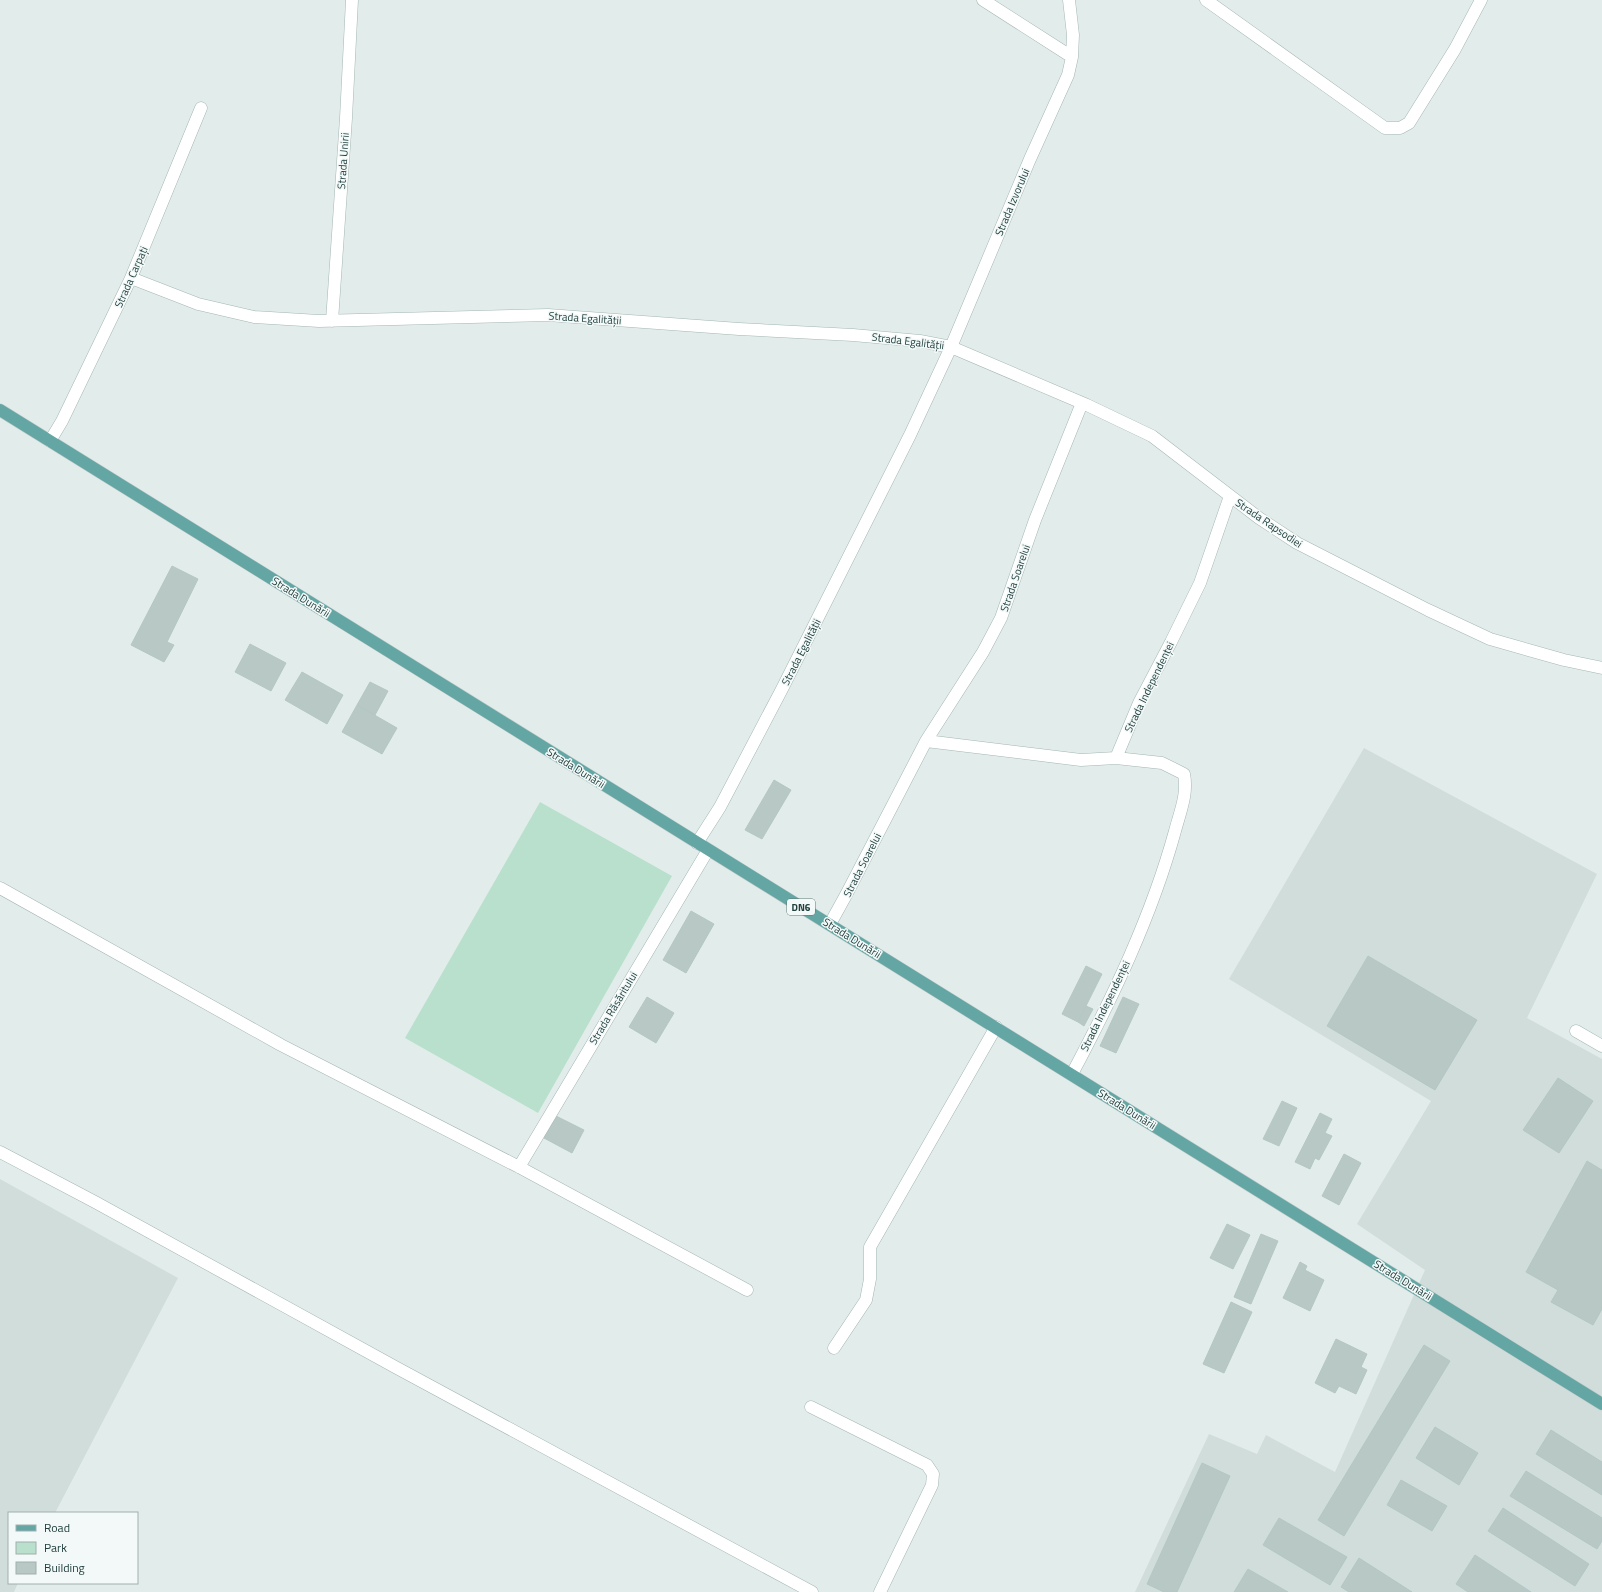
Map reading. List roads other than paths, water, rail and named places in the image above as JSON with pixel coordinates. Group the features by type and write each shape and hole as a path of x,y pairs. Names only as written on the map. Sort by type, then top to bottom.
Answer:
{"main road":[{"name":"Strada Dunării","path":"0,410 1602,1404"}],"street":[{"name":"Strada Unirii","path":"332,321 346,118 352,0"},
{"path":"983,0 1072,57"},
{"name":"Strada Izvorului","path":"951,347 1030,159 1068,75 1072,57 1073,34 1069,0"},
{"path":"1206,0 1385,128 1400,128 1409,122 1413,116 1455,49 1481,0"},
{"name":"Strada Carpați","path":"50,441 62,421 131,278 201,108"},
{"name":"Strada Egalității","path":"131,278 198,304 254,317 332,321 548,315 740,329 853,335 920,341 951,347 910,435 782,690 720,807 697,843"},
{"name":"Strada Rapsodiei","path":"951,347 1082,403 1152,436 1259,518 1297,543 1442,616 1490,639 1564,660 1602,668"},
{"name":"Strada Soarelui","path":"830,924 926,741 984,652 1001,618 1035,520 1082,403"},
{"name":"Strada Independenței","path":"1072,1074 1093,1035 1126,965 1165,868 1184,799 1186,784 1184,774 1162,763 1116,758 1139,703 1200,583 1230,496"},
{"path":"926,741 1082,760 1116,758"},
{"name":"Strada Răsăritului","path":"519,1167 708,850"},
{"path":"0,888 280,1045 519,1167 747,1290"},
{"path":"834,1348 866,1300 870,1279 870,1247 996,1027"},
{"path":"1576,1031 1602,1046"},
{"path":"0,1152 95,1202 390,1365 812,1592"},
{"path":"811,1407 927,1465 933,1474 932,1485 924,1503 880,1592"}]}
